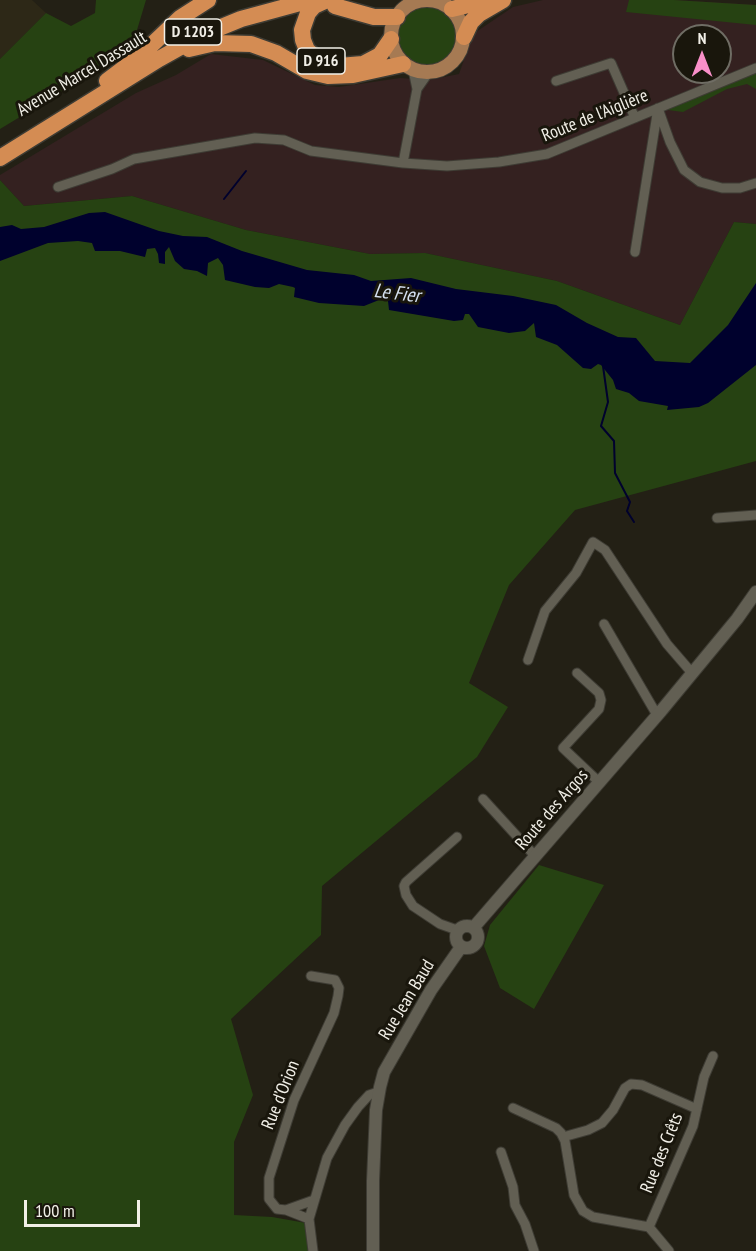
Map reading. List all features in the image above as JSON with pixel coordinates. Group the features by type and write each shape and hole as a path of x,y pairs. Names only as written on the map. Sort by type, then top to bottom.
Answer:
{"highway":[{"path":"107,81 134,61 180,18 208,0"},
{"name":"Avenue Marcel Dassault","path":"0,146 204,26 226,17 286,0"},
{"name":"Avenue Marcel Dassault","path":"0,158 159,59 212,30 311,0"},
{"path":"452,9 489,0"},
{"path":"464,37 478,14 503,0"},
{"name":"D 916","path":"391,39 380,55 363,64 339,66 315,58 304,45 303,26 311,10 331,3 374,17 405,7"},
{"path":"132,77 183,51 225,42 251,44 268,49 307,71 328,76 345,76 408,67"}],"main road":[{"path":"423,0 433,0 446,4 452,9 461,22 464,37 462,49 454,61 442,70 429,72 408,67 394,53 391,39 392,27 405,7 423,0"}],"street":[{"path":"556,81 611,63 635,118"},
{"path":"408,67 417,89"},
{"name":"Route de l'Aiglière","path":"58,187 134,159 255,138 284,140 311,151 403,163 447,166 499,162 547,154 756,68"},
{"path":"403,163 417,89 429,72"},
{"path":"658,108 670,142 684,170 700,182 722,188 740,188 756,183"},
{"path":"635,252 658,108"},
{"path":"717,518 756,515"},
{"path":"528,660 545,611 576,573 593,542 605,550 690,676"},
{"name":"Route des Argos","path":"474,927 600,783 737,619 756,592"},
{"path":"643,619 690,676"},
{"path":"604,624 657,715"},
{"path":"577,673 599,693 601,700 599,709 563,748 600,783"},
{"path":"483,799 536,856"},
{"path":"457,930 440,924 413,906 406,896 404,886 405,882 458,837"},
{"path":"464,925 474,927 479,936 476,944 470,948 461,947 455,936 457,930 464,925"},
{"name":"Rue Jean Baud","path":"373,1251 372,1200 378,1092 384,1072 431,990 461,947"},
{"name":"Rue d’Orion","path":"286,1210 277,1209 269,1198 269,1178 294,1100 339,996 339,988 335,980 311,976"},
{"name":"Rue des Crêts","path":"649,1227 693,1126 704,1077 713,1056"},
{"path":"563,1137 588,1130 602,1123 613,1110 625,1088 631,1084 642,1085 697,1109"},
{"path":"313,1251 309,1219 327,1158 345,1125 369,1095 378,1092"},
{"path":"513,1108 555,1128 563,1137 574,1195 580,1208 593,1217 649,1227 669,1251"},
{"path":"501,1152 513,1187 517,1212 525,1224 534,1251"},
{"path":"286,1210 314,1200"},
{"path":"286,1210 309,1219"}],"shaded area":[{"path":"0,0 32,0 46,13 0,59"},
{"path":"543,0 673,0 756,5 756,224 734,222 680,325 557,281 425,253 370,254 246,230 132,196 24,206 0,180 0,175 136,93 176,75 211,54 263,60 315,85 339,87 400,78 429,80 459,74 473,34 513,7"}],"green space":[{"path":"96,0 146,0 131,50 0,129 0,59 46,13 71,26 95,13"},
{"path":"629,0 756,5 756,25 626,12"},
{"path":"427,4 445,10 453,18 459,36 453,54 445,62 427,68 409,62 401,54 395,36 401,18 409,10"},
{"path":"756,70 756,89 747,84 727,89 683,112 665,108 722,84 732,84 732,80"},
{"path":"0,180 24,206 132,196 246,230 370,254 425,253 557,281 680,325 734,222 756,224 756,461 575,510 509,585 469,683 508,707 477,757 322,886 321,935 231,1019 253,1095 234,1142 234,1215 272,1217 306,1223 308,1251 0,1251"},
{"path":"539,865 604,885 534,1009 500,988 484,946 490,925"}],"water":[{"name":"Le Fier","path":"105,212 159,231 183,236 207,237 242,251 307,270 354,275 371,281 411,278 456,289 513,296 556,305 618,337 636,338 655,361 690,363 728,325 756,283 756,365 708,403 699,407 667,410 668,406 639,401 629,393 616,389 613,380 601,365 598,364 591,369 583,368 557,345 536,337 534,323 525,331 509,333 478,327 469,314 465,314 463,320 454,321 389,310 388,301 384,298 364,306 319,303 294,297 295,288 293,287 279,284 269,288 255,287 225,280 223,265 218,258 208,263 207,276 197,271 184,269 175,261 169,247 165,252 165,264 159,263 155,248 147,249 145,257 120,251 95,251 92,243 78,241 48,243 0,261 0,227 12,225 21,229 44,227 89,213"}],"waterway":[{"path":"224,199 246,171"},
{"path":"603,366 608,402 601,426 614,441 615,473 630,502 627,511 634,522"}]}
